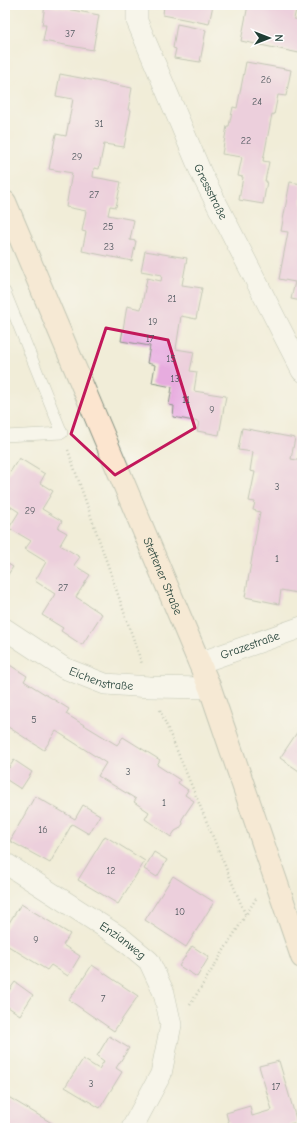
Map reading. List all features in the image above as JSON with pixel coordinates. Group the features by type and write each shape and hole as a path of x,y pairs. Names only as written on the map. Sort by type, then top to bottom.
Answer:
{"street":[{"name":"Gressstraße","path":"137,5 137,21 202,175 302,371"},
{"name":"Stettener Straße","path":"5,202 210,688 302,958"},
{"name":"Grazestraße","path":"199,664 302,628"},
{"name":"Eichenstraße","path":"5,629 64,668 105,684 150,687 210,688"},
{"name":"Enzianweg","path":"5,863 120,937 149,961 164,993 171,1025 161,1074 132,1128"}],"lane":[{"path":"5,292 62,434 5,436"}],"path":[{"path":"171,1025 190,1006 246,916"}],"highlighted area":[{"path":"106,328 168,340 195,428 115,475 71,434"}],"building":[{"path":"45,5 99,15 93,50 43,41 46,25 42,25"},
{"path":"164,5 213,5 209,24 163,15"},
{"path":"248,5 297,5 294,19 302,20 302,40 299,53 241,41"},
{"path":"177,24 206,30 200,62 174,58 176,49 173,48"},
{"path":"246,62 291,70 286,96 278,95 274,115 272,114 263,161 269,162 265,181 267,181 263,204 239,200 243,177 238,176 242,157 222,154 227,126 229,126 233,107 237,108"},
{"path":"60,74 132,88 128,110 131,110 124,147 104,144 99,169 94,168 93,177 121,182 116,207 110,206 108,215 134,220 130,240 136,241 132,261 82,251 86,232 82,231 86,211 66,207 72,173 49,169 56,134 66,136 73,99 56,96"},
{"path":"290,182 302,184 302,301 291,299 295,282 279,279 288,232 281,231"},
{"path":"145,251 187,258 182,285 202,288 196,319 181,316 176,349 194,352 190,371 197,372 194,391 226,396 219,435 197,431 199,422 173,417 174,406 169,405 172,387 152,383 155,365 147,363 150,346 121,341 127,306 141,309 147,278 161,281 162,275 141,271"},
{"path":"242,428 295,438 291,459 302,461 302,594 281,590 279,604 245,597 260,512 253,510 255,502 249,501 255,472 250,471 253,452 238,450"},
{"path":"19,458 45,474 40,483 53,491 42,509 62,521 58,528 67,533 60,545 80,557 74,565 90,575 76,597 102,614 82,645 61,631 63,628 42,615 55,594 35,581 46,562 25,549 31,541 9,528 19,512 5,503 5,480"},
{"path":"5,562 13,567 5,579"},
{"path":"5,662 27,676 24,681 69,709 66,714 117,745 123,737 160,760 157,765 180,780 178,783 188,790 185,795 194,801 182,819 183,824 171,837 145,819 149,812 134,802 136,799 98,776 106,763 56,731 44,750 5,725"},
{"path":"302,725 302,773 280,758"},
{"path":"14,760 32,772 21,789 7,780 5,783 5,765 9,768"},
{"path":"35,796 75,819 83,805 100,815 89,834 72,824 50,863 10,841"},
{"path":"105,836 145,861 118,904 78,880"},
{"path":"154,852 167,860 157,877 144,869"},
{"path":"173,876 214,902 186,947 145,920"},
{"path":"21,904 70,934 63,945 80,956 68,976 51,965 47,970 5,944 5,929"},
{"path":"192,946 209,957 197,977 179,966"},
{"path":"92,965 138,996 114,1031 69,1000"},
{"path":"15,982 33,995 20,1015 5,1005 5,996"},
{"path":"109,1036 129,1048 116,1068 122,1072 100,1108 65,1087 83,1059 99,1069 104,1061 97,1056"},
{"path":"279,1061 297,1122 290,1124 292,1128 230,1128 226,1113 250,1106 252,1116 272,1110 259,1066"},
{"path":"5,1095 60,1128 5,1128"}]}
